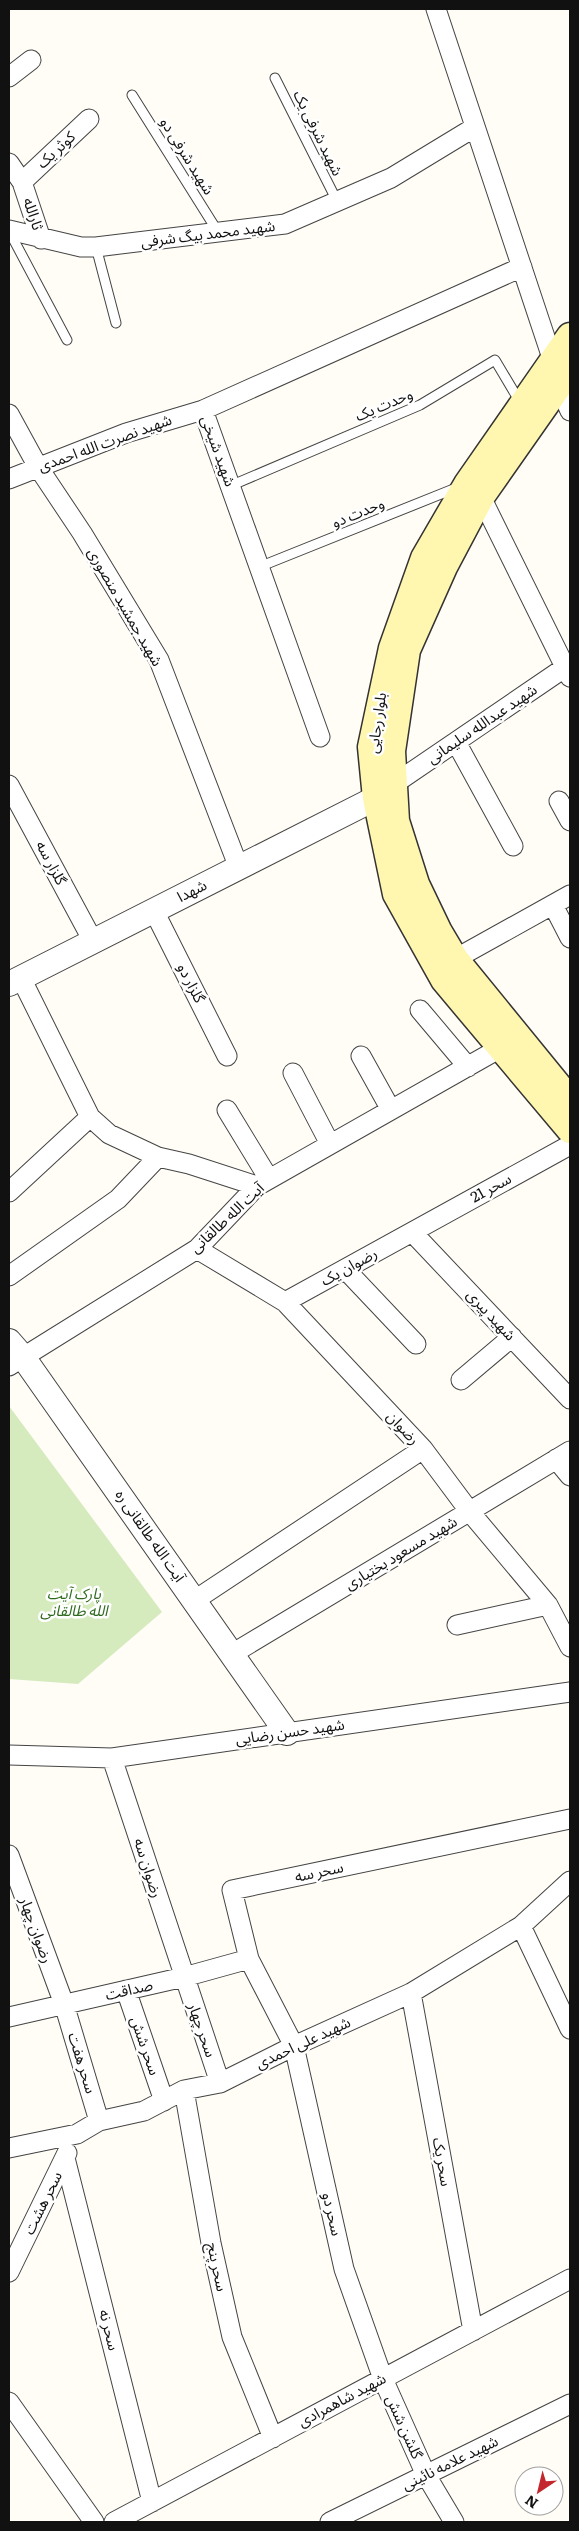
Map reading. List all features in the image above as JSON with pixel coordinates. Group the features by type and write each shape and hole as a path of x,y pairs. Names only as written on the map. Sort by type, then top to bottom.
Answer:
{"main road":[{"name":"بلوار رجایی","path":"474,490 561,372 570,336"},
{"name":"بلوار رجایی","path":"561,372 522,406 474,490 444,567 406,650 385,791 396,894 444,980 570,1130"},
{"name":"بلوار رجایی","path":"385,791 416,884 439,932 455,959 570,1100"}],"street":[{"path":"436,9 522,266 561,372 570,411"},
{"path":"9,77 31,60"},
{"name":"کوثر یک","path":"22,182 89,119"},
{"name":"شهید محمد بیگ شرفی","path":"9,231 81,247 96,247 285,224 391,178 475,127"},
{"name":"ثارالله","path":"9,163 22,182 41,239"},
{"name":"شهید شیخی","path":"320,737 203,410 522,266"},
{"name":"شهید نصرت الله احمدی","path":"9,479 126,433 203,410"},
{"name":"شهید جمشید منصوری","path":"9,414 38,467 82,533 159,660 239,868"},
{"path":"474,490 568,670"},
{"name":"شهید عبدالله سلیمانی","path":"385,791 456,742 568,670"},
{"path":"456,742 513,846"},
{"name":"گلزار سه","path":"9,785 93,941"},
{"name":"شهدا","path":"15,981 239,868 385,791"},
{"path":"559,801 570,821"},
{"path":"455,959 570,895"},
{"path":"553,905 570,938"},
{"name":"گلزار دو","path":"154,910 227,1056"},
{"path":"15,981 90,1117 109,1134 158,1157 263,1182"},
{"path":"420,1010 468,1067"},
{"name":"آیت الله طالقانی","path":"13,1355 196,1249 263,1182 502,1047"},
{"path":"361,1056 391,1110"},
{"path":"293,1073 330,1144"},
{"path":"227,1110 263,1182"},
{"path":"9,1192 90,1117"},
{"name":"سحر 21","path":"412,1232 570,1145"},
{"path":"9,1276 118,1198 158,1157"},
{"name":"رضوان یک","path":"285,1302 412,1232"},
{"name":"شهید پیری","path":"412,1232 570,1399"},
{"name":"رضوان","path":"196,1249 285,1302 423,1449 470,1512 548,1605 570,1647"},
{"path":"345,1269 416,1344"},
{"path":"461,1380 512,1337"},
{"name":"آیت الله طالقانی ره","path":"13,1355 195,1600 287,1733"},
{"path":"195,1600 423,1449"},
{"path":"563,1455 570,1476"},
{"name":"شهید مسعود بختیاری","path":"232,1654 563,1455"},
{"path":"457,1625 548,1605"},
{"name":"شهید حسن رضایی","path":"9,1755 112,1758 570,1692"},
{"name":"رضوان سه","path":"112,1758 184,1977"},
{"name":"سحر سه","path":"294,2046 249,1959 232,1890 570,1819"},
{"name":"رضوان چهار","path":"9,1855 64,2004"},
{"name":"شهید علی احمدی","path":"9,2148 77,2134 99,2121 144,2111 184,2090 220,2083 294,2046 411,1993 521,1926 570,1881"},
{"path":"521,1926 570,2029"},
{"name":"صداقت","path":"9,2017 184,1977 249,1959"},
{"name":"سحر چهار","path":"184,1977 220,2083"},
{"name":"سحر شش","path":"126,1990 164,2101"},
{"name":"سحر یک","path":"411,1993 473,2331"},
{"name":"سحر هفت","path":"64,2004 99,2121"},
{"name":"سحر دو","path":"294,2046 344,2270 383,2379"},
{"name":"سحر پنج","path":"184,2090 211,2243 232,2338 273,2438"},
{"name":"سحر هشت","path":"9,2272 77,2134"},
{"name":"سحر نه","path":"65,2158 152,2502"},
{"name":"شهید شاهمرادی","path":"114,2522 570,2278"},
{"name":"گلشن شش","path":"383,2379 426,2475 454,2522"},
{"path":"9,2402 94,2522"},
{"name":"شهید علامه‌ نائینی","path":"330,2522 569,2408"}],"lane":[{"name":"شهید شرفی یک","path":"275,78 337,201"},
{"name":"شهید شرفی دو","path":"132,95 218,232"},
{"path":"9,231 67,340"},
{"path":"96,247 116,322"},
{"name":"وحدت یک","path":"230,486 420,405 495,360 522,406"},
{"name":"وحدت دو","path":"259,567 474,490"}],"green space":[{"name":"پارک آیت الله طالقانی","path":"9,1406 162,1612 78,1684 9,1679"}]}
